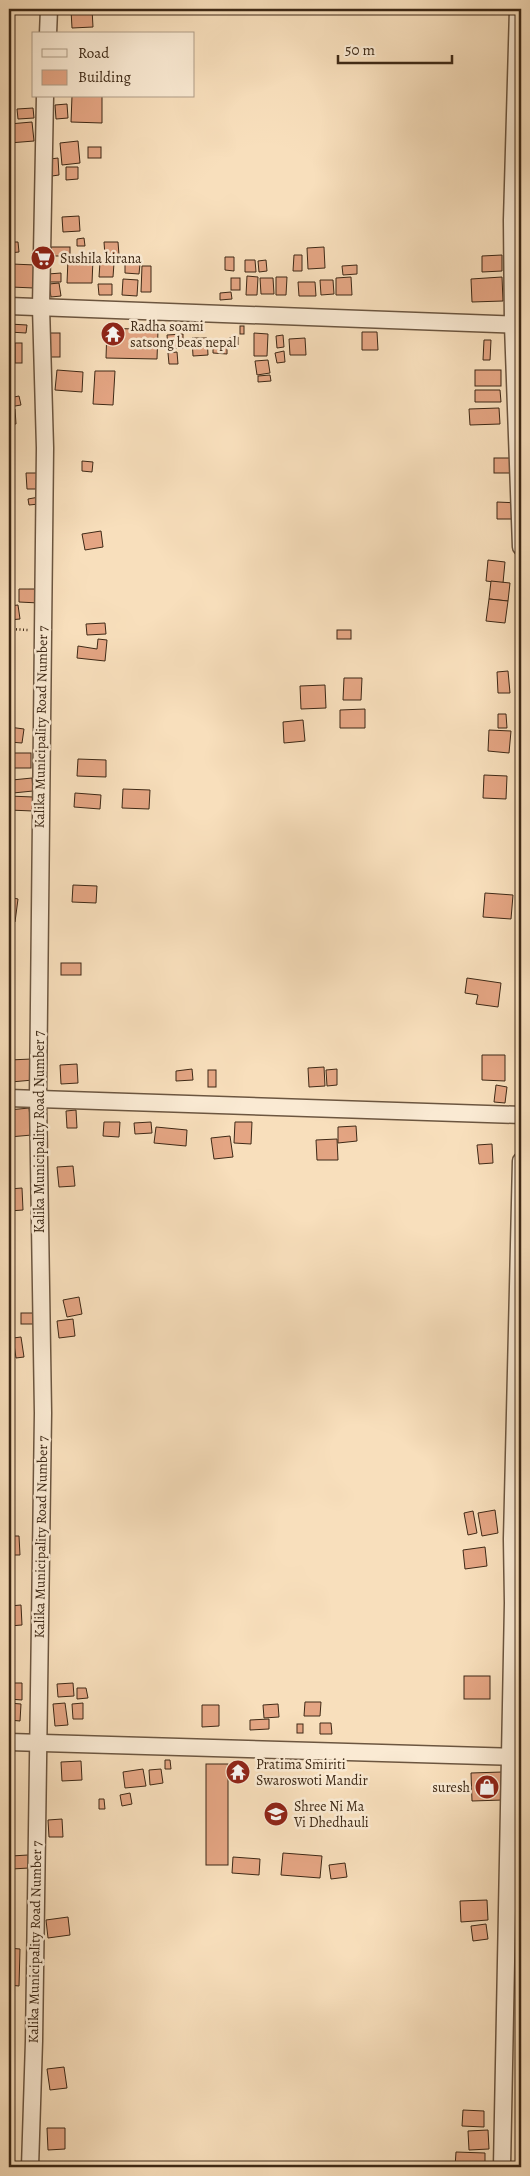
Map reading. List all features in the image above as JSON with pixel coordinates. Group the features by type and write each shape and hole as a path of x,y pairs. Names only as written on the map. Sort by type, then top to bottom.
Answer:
{"street":[{"path":"48,32 49,9"},
{"path":"518,9 512,220 517,325 521,547"},
{"name":"Kalika Municipality Road Number 7","path":"30,2167 34,2041 42,1413 38,1098 45,448 41,307 45,98"},
{"path":"9,306 517,325"},
{"path":"9,1098 521,1115"},
{"path":"502,2167 515,1757 521,1161"},
{"path":"9,1742 515,1757"}],"path":[{"path":"9,629 42,630"}],"building":[{"path":"92,9 93,27 72,28 71,10"},
{"path":"72,98 102,98 102,123 71,122"},
{"path":"67,104 68,118 56,119 55,105"},
{"path":"33,108 34,118 18,119 17,109"},
{"path":"32,122 34,141 9,143 9,124"},
{"path":"78,141 80,163 62,165 60,143"},
{"path":"88,147 101,147 101,158 88,158"},
{"path":"58,158 59,175 52,176 50,159"},
{"path":"66,167 78,167 78,179 66,180"},
{"path":"79,216 80,231 63,232 62,217"},
{"path":"84,238 85,246 77,246 77,239"},
{"path":"9,242 18,242 19,252 9,253"},
{"path":"104,242 118,242 119,255 105,256"},
{"path":"51,247 70,247 70,256 51,256"},
{"path":"324,247 325,268 308,269 307,248"},
{"path":"294,255 302,255 302,271 293,271"},
{"path":"502,255 502,271 482,272 482,256"},
{"path":"225,257 234,257 234,271 225,270"},
{"path":"68,259 93,259 92,283 67,283"},
{"path":"245,260 255,260 256,272 245,272"},
{"path":"266,260 267,271 259,272 258,261"},
{"path":"100,262 114,263 113,277 99,277"},
{"path":"125,263 140,264 139,274 125,273"},
{"path":"12,264 35,265 34,288 11,287"},
{"path":"357,265 357,274 343,275 342,266"},
{"path":"142,266 151,266 151,292 141,292"},
{"path":"61,273 61,282 48,282 48,274"},
{"path":"247,276 258,277 257,295 246,295"},
{"path":"276,277 287,277 286,295 276,295"},
{"path":"351,277 352,295 336,295 336,278"},
{"path":"502,277 503,301 472,302 471,279"},
{"path":"231,278 240,278 240,290 231,290"},
{"path":"260,278 273,278 274,294 261,294"},
{"path":"123,279 138,280 137,296 122,295"},
{"path":"320,280 333,280 334,294 321,295"},
{"path":"298,282 315,282 316,296 299,296"},
{"path":"59,283 61,296 51,297 49,284"},
{"path":"98,284 112,284 112,295 99,295"},
{"path":"231,292 232,299 220,300 220,293"},
{"path":"9,324 27,325 26,333 9,332"},
{"path":"240,326 244,326 244,334 240,334"},
{"path":"107,328 158,330 157,359 106,358"},
{"path":"362,332 377,332 378,350 362,350"},
{"path":"44,333 60,333 60,357 44,357"},
{"path":"254,333 268,334 267,356 254,356"},
{"path":"9,334 12,334 12,350 9,349"},
{"path":"183,334 183,348 168,349 167,335"},
{"path":"283,335 284,347 277,348 276,336"},
{"path":"238,337 238,345 229,346 229,338"},
{"path":"192,338 207,338 208,355 193,356"},
{"path":"305,338 306,355 290,355 289,339"},
{"path":"484,340 491,340 490,360 483,360"},
{"path":"213,342 227,342 227,354 213,353"},
{"path":"15,343 22,343 22,363 15,363"},
{"path":"284,351 285,362 277,363 275,353"},
{"path":"177,352 178,364 169,364 168,353"},
{"path":"268,360 270,373 257,375 255,361"},
{"path":"57,370 83,372 82,392 55,390"},
{"path":"475,370 501,370 501,386 475,386"},
{"path":"95,371 115,371 113,405 93,404"},
{"path":"270,375 271,381 258,382 258,376"},
{"path":"475,390 500,390 501,402 475,402"},
{"path":"19,396 21,405 9,407 9,398"},
{"path":"499,408 500,424 470,425 469,409"},
{"path":"15,409 16,424 9,424 9,410"},
{"path":"494,458 513,458 513,473 494,473"},
{"path":"82,461 93,462 92,472 82,471"},
{"path":"26,473 41,473 41,489 27,489"},
{"path":"39,497 39,504 29,505 28,499"},
{"path":"497,502 519,503 519,519 497,519"},
{"path":"101,531 103,547 85,550 82,534"},
{"path":"488,560 505,562 503,583 486,581"},
{"path":"491,581 510,583 508,601 489,599"},
{"path":"19,589 39,589 39,603 19,602"},
{"path":"489,599 508,601 505,623 486,621"},
{"path":"18,605 20,619 9,620 9,606"},
{"path":"105,623 106,634 87,635 86,624"},
{"path":"337,630 351,630 351,639 337,639"},
{"path":"98,639 107,640 105,661 77,658 78,646 97,649"},
{"path":"508,671 510,693 498,693 497,672"},
{"path":"344,678 362,678 361,700 343,700"},
{"path":"325,685 326,708 301,709 300,686"},
{"path":"365,709 365,728 340,728 340,710"},
{"path":"498,714 506,714 507,728 498,728"},
{"path":"303,720 305,741 284,743 283,722"},
{"path":"9,727 24,729 22,743 9,742"},
{"path":"489,730 511,731 509,753 488,751"},
{"path":"9,753 31,753 31,768 9,768"},
{"path":"78,759 106,760 106,777 77,776"},
{"path":"484,775 507,776 506,799 483,798"},
{"path":"32,778 33,791 13,793 12,780"},
{"path":"123,789 150,790 149,809 122,808"},
{"path":"75,793 101,795 100,809 74,807"},
{"path":"9,796 33,797 33,811 9,810"},
{"path":"73,885 97,886 96,903 72,902"},
{"path":"485,893 513,895 511,919 483,917"},
{"path":"9,897 18,899 15,922 9,921"},
{"path":"61,963 81,963 81,975 61,975"},
{"path":"467,978 501,983 498,1007 476,1004 478,995 465,993"},
{"path":"482,1055 505,1055 505,1081 482,1080"},
{"path":"32,1059 33,1080 11,1082 9,1060"},
{"path":"77,1064 78,1083 61,1084 60,1065"},
{"path":"324,1067 325,1086 309,1087 308,1068"},
{"path":"192,1069 193,1080 176,1081 176,1071"},
{"path":"337,1069 337,1085 327,1086 326,1070"},
{"path":"208,1070 216,1070 216,1087 208,1087"},
{"path":"496,1085 507,1087 505,1103 494,1102"},
{"path":"29,1108 32,1135 9,1137 9,1110"},
{"path":"76,1110 77,1128 67,1128 66,1111"},
{"path":"104,1122 120,1122 119,1137 103,1136"},
{"path":"151,1122 152,1133 135,1134 134,1123"},
{"path":"235,1122 252,1122 251,1144 234,1143"},
{"path":"356,1126 357,1141 338,1143 338,1127"},
{"path":"156,1127 187,1130 186,1146 154,1143"},
{"path":"230,1136 233,1157 214,1159 211,1138"},
{"path":"337,1139 338,1160 317,1160 316,1140"},
{"path":"492,1144 493,1163 479,1164 477,1145"},
{"path":"73,1166 75,1186 59,1187 57,1167"},
{"path":"22,1188 23,1210 9,1211 9,1189"},
{"path":"79,1297 82,1314 67,1317 63,1300"},
{"path":"21,1313 34,1313 34,1324 21,1324"},
{"path":"73,1319 75,1336 59,1338 57,1321"},
{"path":"21,1337 24,1357 16,1358 13,1338"},
{"path":"10,1508 11,1521 9,1521"},
{"path":"495,1510 498,1533 482,1536 478,1513"},
{"path":"473,1511 477,1533 468,1535 464,1513"},
{"path":"9,1536 19,1536 20,1555 9,1555"},
{"path":"485,1547 487,1566 465,1569 463,1550"},
{"path":"21,1605 22,1625 9,1626 9,1606"},
{"path":"464,1676 490,1676 490,1699 464,1699"},
{"path":"9,1683 22,1683 22,1700 9,1699"},
{"path":"73,1683 74,1696 58,1697 57,1684"},
{"path":"77,1688 86,1688 88,1698 77,1699"},
{"path":"305,1702 321,1702 320,1716 304,1716"},
{"path":"9,1703 21,1704 20,1721 9,1720"},
{"path":"65,1703 68,1725 55,1726 53,1704"},
{"path":"83,1703 83,1719 73,1719 72,1704"},
{"path":"278,1704 279,1717 264,1718 263,1705"},
{"path":"202,1705 219,1705 219,1726 202,1727"},
{"path":"269,1719 269,1729 250,1730 250,1720"},
{"path":"320,1723 331,1723 332,1734 320,1734"},
{"path":"297,1724 303,1724 303,1733 297,1733"},
{"path":"165,1760 170,1760 171,1769 165,1769"},
{"path":"81,1761 82,1780 62,1781 61,1762"},
{"path":"206,1764 228,1764 228,1865 206,1865"},
{"name":"Pratima Smiriti Swaroswoti Mandir","path":"232,1766 243,1767 243,1779 232,1778"},
{"path":"143,1769 146,1786 125,1788 123,1772"},
{"path":"161,1769 163,1783 150,1785 149,1770"},
{"name":"suresh","path":"502,1772 503,1800 472,1801 471,1773"},
{"path":"130,1793 132,1804 122,1806 120,1795"},
{"path":"99,1799 104,1799 105,1809 99,1809"},
{"path":"62,1819 63,1837 49,1837 48,1820"},
{"path":"283,1853 322,1856 320,1878 281,1875"},
{"path":"28,1855 29,1868 12,1869 11,1856"},
{"path":"233,1857 260,1859 259,1875 232,1873"},
{"path":"345,1863 347,1877 331,1879 329,1865"},
{"path":"487,1900 488,1920 461,1922 460,1901"},
{"path":"68,1917 70,1935 48,1938 46,1920"},
{"path":"486,1924 488,1939 473,1941 471,1926"},
{"path":"9,1948 20,1949 19,1986 9,1985"},
{"path":"517,2014 521,2014 521,2030 518,2031"},
{"path":"64,2067 67,2088 50,2090 47,2069"},
{"path":"463,2110 484,2111 484,2127 462,2126"},
{"path":"47,2128 65,2128 65,2149 48,2150"},
{"path":"488,2130 489,2149 469,2150 468,2131"},
{"path":"521,2133 521,2147 519,2147 518,2134"},
{"path":"9,2138 11,2138 12,2147 9,2147"},
{"path":"456,2152 485,2153 485,2167 455,2167"}],"place":[{"name":"Sushila kirana","path":"43,258"},
{"name":"Radha soami satsong beas nepal","path":"113,334"},
{"name":"Pratima Smiriti Swaroswoti Mandir","path":"238,1772"},
{"name":"suresh","path":"487,1787"},
{"name":"Shree Ni Ma Vi Dhedhauli","path":"276,1814"}]}
